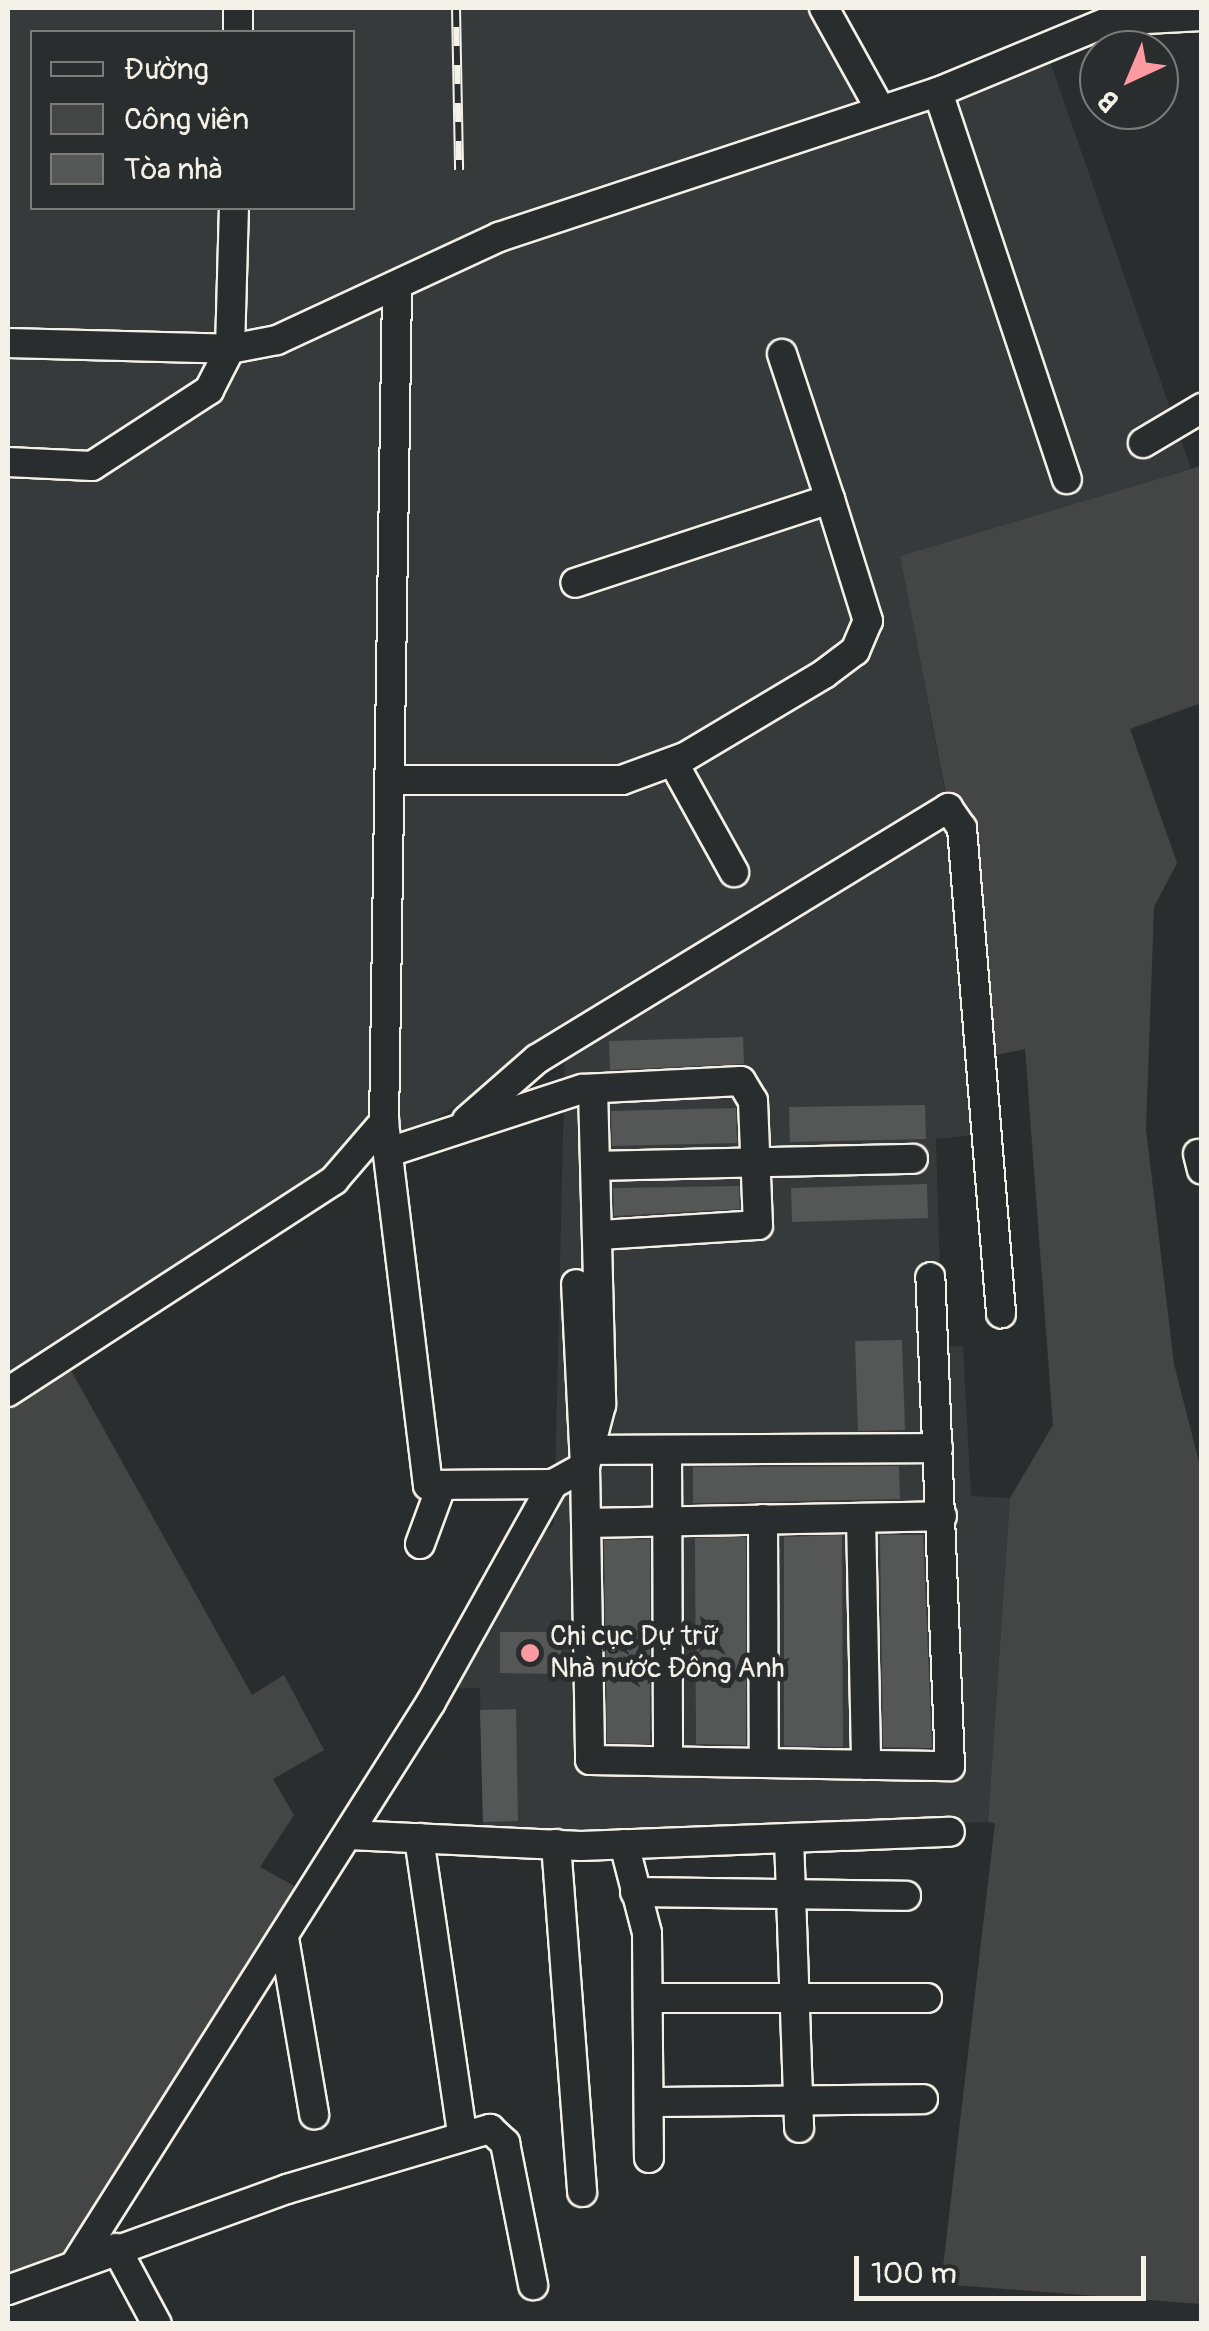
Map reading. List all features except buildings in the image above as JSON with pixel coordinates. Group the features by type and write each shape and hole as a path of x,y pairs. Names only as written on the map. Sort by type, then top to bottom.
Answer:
{"street":[{"path":"824,8 880,108"},
{"path":"8,344 230,349 277,340 398,288 499,238 880,108 938,92 1109,21 1170,10 1202,16"},
{"path":"938,92 1067,479"},
{"path":"8,462 64,468 112,457 210,390 230,349 234,210"},
{"path":"398,288 384,1122 422,1477 441,1487 553,1484"},
{"path":"390,780 580,784 673,762 855,651 864,603 782,354"},
{"path":"1143,443 1202,408"},
{"path":"575,582 830,500"},
{"path":"673,762 734,872"},
{"path":"467,1120 537,1059 948,808 962,828 1001,1312"},
{"path":"388,1152 467,1120 593,1089 741,1081 753,1101 762,1219 746,1232 598,1235"},
{"path":"588,1458 602,1406 593,1089"},
{"path":"8,1392 334,1180 384,1122"},
{"path":"596,1166 758,1159 913,1159"},
{"path":"576,1284 588,1458 590,1760 950,1766 930,1277"},
{"path":"76,2263 349,1835 553,1484 588,1458 668,1451 938,1448"},
{"path":"668,1451 668,1762"},
{"path":"420,1544 441,1487"},
{"path":"586,1523 942,1516"},
{"path":"861,1518 866,1765"},
{"path":"764,1520 764,1763"},
{"path":"349,1835 624,1844 950,1832"},
{"path":"419,1838 462,2134"},
{"path":"789,1838 799,2114"},
{"path":"556,1844 582,2192"},
{"path":"624,1844 635,1892 646,1914 649,2158"},
{"path":"635,1892 906,1896"},
{"path":"284,1938 314,2114"},
{"path":"648,1998 927,1998"},
{"path":"649,2102 799,2114 924,2098"},
{"path":"8,2290 116,2248 462,2134 490,2129 503,2138 532,2286"},
{"path":"116,2248 157,2324"}],"shaded area":[{"path":"8,8 825,8 881,108 1044,44 1191,469 900,556 948,808 334,1180 8,1393"},
{"path":"950,815 980,1134 936,1139 942,1345 963,1347 971,1496 1010,1498 988,1822 483,1834 480,1688 448,1689 534,1540 554,1525 565,1050"}],"green space":[{"path":"1201,466 1201,703 1130,729 1177,863 1154,907 1146,1129 1174,1364 1202,1474 1201,2304 941,2284 995,1823 988,1822 1010,1498 1053,1425 1025,1049 973,1060 950,815 900,556"},
{"path":"63,1356 252,1695 284,1675 324,1750 273,1779 294,1815 260,1867 307,1893 76,2263 8,2291 8,1392"}],"railway":[{"path":"456,8 459,170"}],"place":[{"name":"Chi cục Dự trữ Nhà nước Đông Anh","path":"530,1653"}]}
